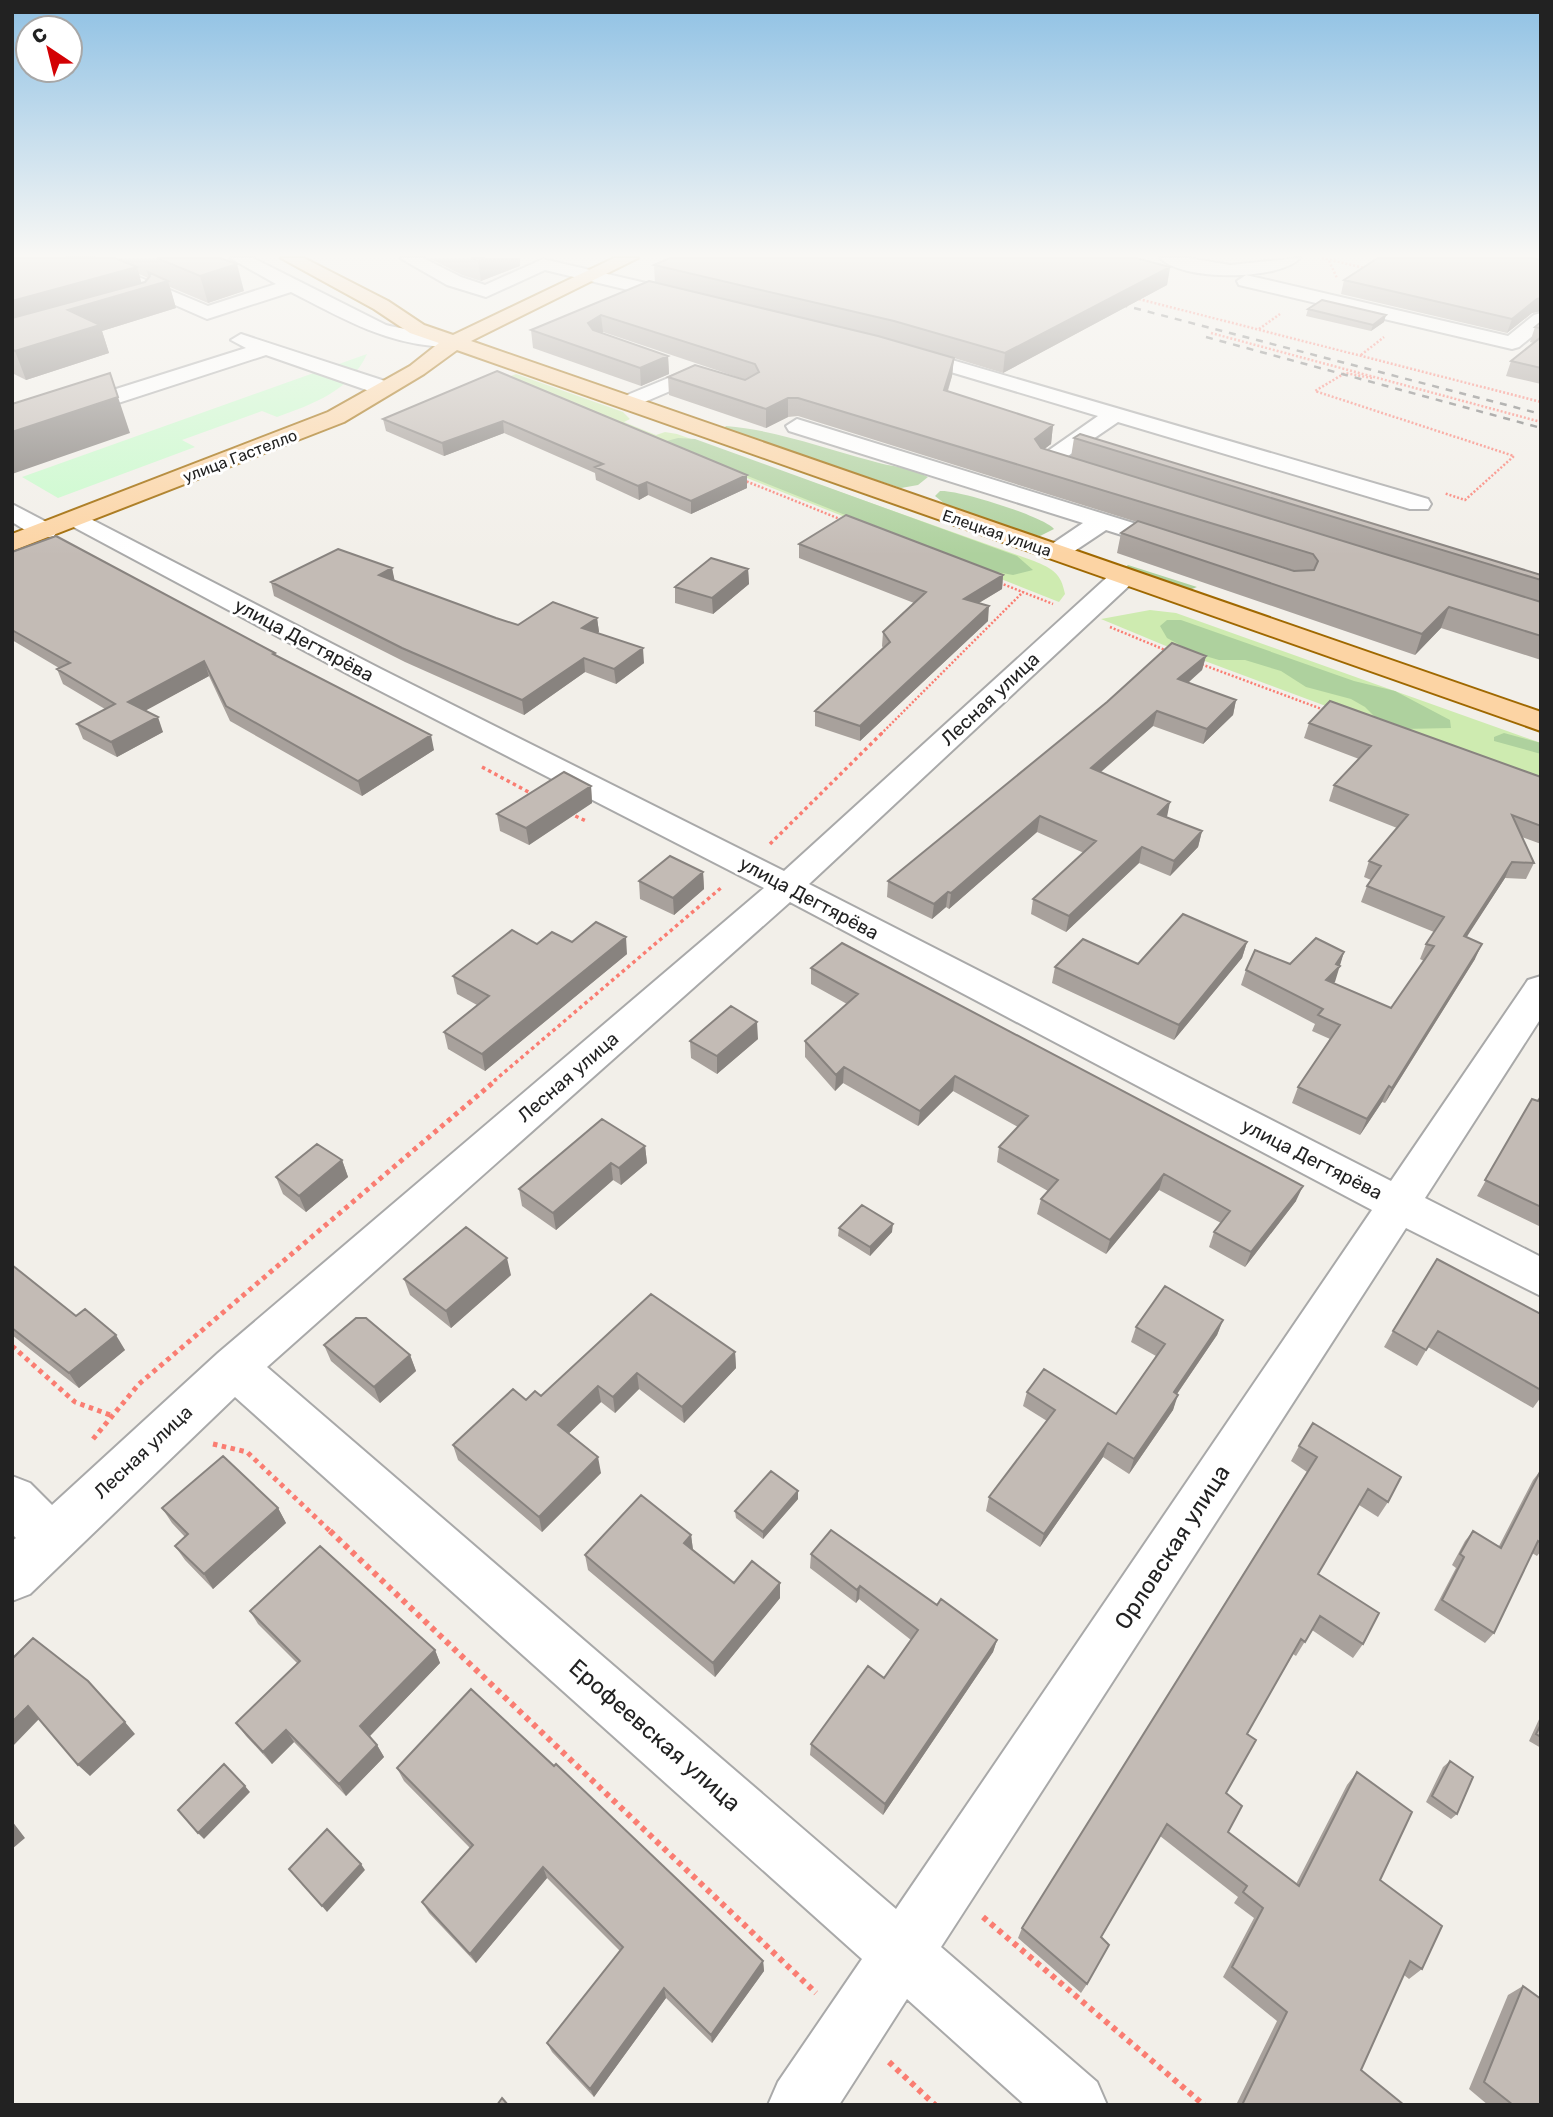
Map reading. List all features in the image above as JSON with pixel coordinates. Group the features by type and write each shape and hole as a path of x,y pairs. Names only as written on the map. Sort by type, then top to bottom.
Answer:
{"main road":[{"name":"улица Гастелло","path":"12,543 284,440 336,417 386,389 433,357"},
{"name":"Елецкая улица","path":"496,357 1541,722"}],"street":[{"path":"53,417 241,357"},
{"path":"289,357 386,389"},
{"path":"919,357 1419,503"},
{"path":"668,364 733,386"},
{"path":"628,403 695,373"},
{"path":"1114,481 1047,460 1116,414"},
{"path":"797,426 1194,550"},
{"path":"12,511 45,531"},
{"name":"улица Дегтярёва","path":"77,519 371,676 787,886 1541,1278"},
{"path":"1055,553 1104,520"},
{"name":"Лесная улица","path":"12,1576 234,1367 787,886 1123,577"},
{"name":"Орловская улица","path":"801,2105 1541,989"},
{"name":"Ерофеевская улица","path":"234,1367 1074,2105"},
{"path":"12,1499 51,1538"}],"path":[{"path":"1304,357 1376,375 1372,378"},
{"path":"1363,357 1541,402"},
{"path":"1372,378 1345,373 1315,391 1514,456 1465,500 1434,490 1419,503"},
{"path":"1366,376 1541,422"},
{"path":"738,478 855,524"},
{"path":"997,581 1173,654"},
{"path":"90,1443 139,1384 801,816 1023,592"},
{"path":"1186,659 1331,712"},
{"path":"12,1346 75,1402 164,1433 247,1452 935,2105"},
{"path":"948,1886 1204,2105"}],"green space":[{"path":"365,357 360,367 341,387 304,407 277,417 262,411 182,440 195,447 58,498 22,477"},
{"path":"516,374 623,412 630,419 624,422 656,435 665,432 677,434 1034,561 1055,573 1065,594 1059,602 500,380"},
{"path":"726,426 781,435 908,469 928,477 918,485 901,488 727,431 723,429"},
{"path":"678,438 695,439 1017,556 1033,570 1013,575 980,569 663,442"},
{"path":"940,491 964,494 1000,505 1035,518 1054,529 1040,536 1028,534 945,504 935,496"},
{"path":"1128,565 1197,587 1187,591 1122,570"},
{"path":"1150,610 1176,613 1541,743 1541,786 1178,651 1101,619"},
{"path":"1167,620 1181,620 1354,681 1395,691 1450,720 1451,728 1403,729 1378,720 1365,707 1351,699 1306,687 1281,671 1245,660 1219,660 1195,653 1167,638 1160,626"},
{"path":"1504,733 1541,743 1541,754 1494,741 1494,737"}],"building":[{"path":"608,357 666,357 640,368"},
{"path":"732,357 954,358 944,390 1053,425 1035,439 1041,448 1541,602 1541,636 1449,607 1422,634 1121,533 1138,521 1294,571 1314,570 1318,561 1313,554 798,398 788,398 766,409 668,377 695,365 745,380 759,372 755,364"},
{"path":"1516,357 1541,357 1541,368 1511,361"},
{"path":"497,371 747,475 691,501 647,482 638,486 595,467 603,464 503,421 442,443 383,419"},
{"path":"110,373 118,397 12,432 12,404"},
{"path":"1080,434 1541,575 1541,580 1074,438"},
{"path":"846,515 1003,575 964,599 989,606 860,726 815,711 890,642 883,632 926,592 799,544"},
{"path":"56,536 275,653 273,654 431,735 358,781 226,706 204,661 128,702 158,717 111,742 77,724 115,704 57,669 70,663 12,630 12,552"},
{"path":"338,549 392,568 379,575 496,618 518,625 553,602 597,618 582,628 643,648 614,669 584,658 522,700 402,648 271,582"},
{"path":"711,558 748,569 712,598 675,587"},
{"path":"1172,643 1206,656 1178,679 1236,700 1207,729 1157,711 1091,768 1170,802 1158,814 1202,831 1174,861 1142,847 1069,916 1033,899 1096,841 1040,816 951,893 948,892 934,904 888,881 1107,702"},
{"path":"1330,701 1541,777 1541,826 1512,815 1534,863 1512,862 1464,936 1482,944 1392,1088 1389,1086 1367,1119 1298,1087 1340,1025 1318,1015 1323,1009 1246,970 1255,950 1290,964 1316,938 1344,952 1336,964 1340,966 1326,980 1391,1008 1434,946 1426,944 1444,917 1367,886 1381,866 1369,861 1408,815 1334,785 1371,746 1309,723"},
{"path":"564,772 591,786 526,828 497,814"},
{"path":"670,856 703,872 673,898 639,881"},
{"path":"1183,914 1247,942 1179,1025 1055,967 1083,939 1138,964"},
{"path":"596,922 626,937 482,1054 444,1032 489,996 453,976 512,930 537,944 552,932 572,942"},
{"path":"842,943 1303,1186 1251,1252 1214,1232 1230,1211 1164,1174 1110,1240 1041,1199 1058,1180 999,1147 1028,1116 955,1076 920,1111 844,1067 836,1075 805,1041 858,994 811,968"},
{"path":"731,1006 757,1022 717,1056 690,1041"},
{"path":"1541,1096 1541,1207 1485,1180 1532,1099 1538,1101"},
{"path":"602,1119 645,1146 619,1168 611,1163 553,1213 519,1189"},
{"path":"317,1144 342,1160 299,1196 276,1177"},
{"path":"862,1205 893,1224 870,1247 839,1228"},
{"path":"466,1227 507,1258 446,1311 404,1279"},
{"path":"1437,1259 1541,1314 1541,1390 1438,1331 1426,1350 1393,1331"},
{"path":"12,1265 76,1316 85,1309 116,1335 69,1373 12,1328"},
{"path":"1165,1286 1223,1320 1174,1392 1178,1395 1134,1459 1108,1443 1044,1534 989,1497 1055,1410 1027,1392 1044,1369 1116,1414 1165,1344 1136,1327"},
{"path":"651,1294 735,1352 682,1407 637,1373 613,1397 598,1386 558,1425 598,1457 539,1517 453,1445 513,1389 526,1400 535,1391 541,1396"},
{"path":"356,1318 366,1318 410,1355 374,1387 324,1345"},
{"path":"1313,1423 1401,1477 1388,1502 1368,1489 1318,1574 1379,1613 1363,1644 1320,1616 1305,1642 1301,1639 1247,1734 1256,1740 1226,1793 1242,1806 1228,1832 1299,1886 1357,1772 1412,1812 1380,1880 1442,1926 1422,1969 1410,1961 1361,2070 1404,2105 1242,2105 1287,2012 1232,1967 1263,1908 1243,1892 1247,1886 1167,1824 1101,1937 1109,1945 1087,1984 1022,1928 1317,1457 1299,1446"},
{"path":"223,1456 278,1508 204,1574 175,1546 188,1534 162,1508"},
{"path":"1541,1470 1541,1543 1538,1541 1494,1633 1442,1600 1464,1557 1460,1554 1473,1531 1501,1548"},
{"path":"771,1471 798,1491 763,1532 735,1511"},
{"path":"641,1495 691,1535 684,1543 734,1583 752,1561 780,1583 713,1663 585,1555"},
{"path":"831,1530 937,1605 941,1599 997,1640 885,1804 811,1744 868,1666 884,1678 918,1630 860,1586 857,1590 811,1554"},
{"path":"320,1546 435,1650 360,1726 377,1745 339,1784 286,1730 263,1752 236,1723 300,1661 250,1611"},
{"path":"33,1638 88,1681 125,1722 78,1765 28,1706 12,1722 12,1659"},
{"path":"471,1689 554,1766 556,1764 763,1961 711,2035 664,1988 590,2089 547,2043 623,1947 543,1867 470,1954 422,1902 473,1845 397,1768"},
{"path":"1541,1724 1541,1737 1536,1734"},
{"path":"1450,1761 1473,1777 1457,1814 1432,1796"},
{"path":"224,1764 245,1786 198,1833 178,1810"},
{"path":"327,1829 361,1864 322,1906 289,1869"},
{"path":"1523,1986 1541,1999 1541,2105 1513,2105 1484,2082"},
{"path":"502,2098 508,2105 497,2105"}],"railway":[{"path":"1279,357 1541,428"},
{"path":"1321,357 1541,414"}]}
